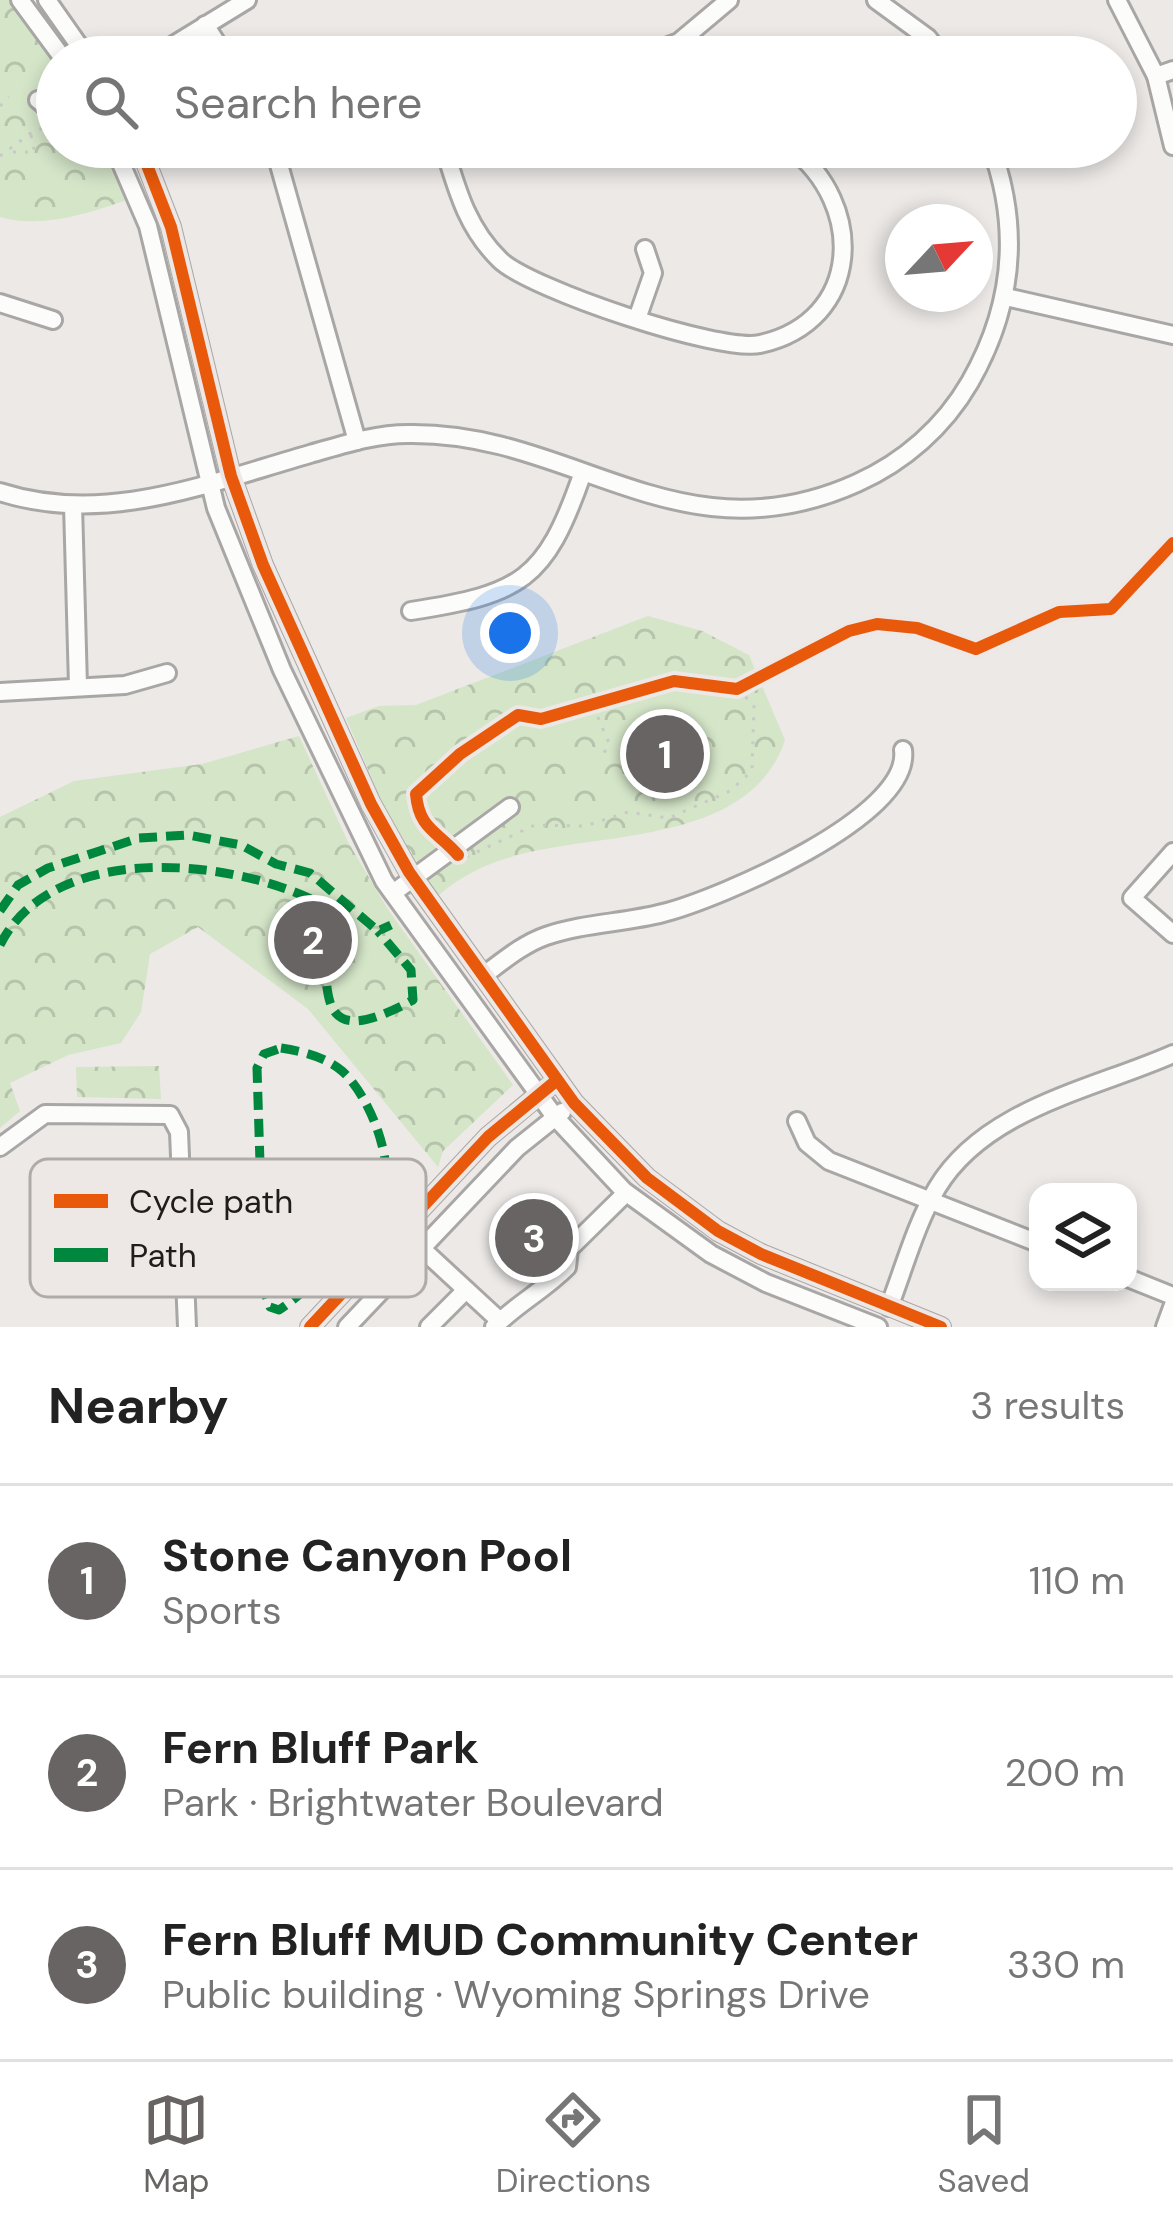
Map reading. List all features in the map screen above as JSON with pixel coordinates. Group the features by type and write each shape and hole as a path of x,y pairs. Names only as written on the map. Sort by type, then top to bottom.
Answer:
{"street":[{"path":"20,0 47,36"},
{"path":"47,0 72,36"},
{"path":"187,36 247,0"},
{"path":"696,36 729,0"},
{"path":"875,0 925,36"},
{"path":"1117,0 1164,73 1173,146"},
{"path":"205,25 212,36"},
{"path":"124,168 148,226 210,483 282,670 393,893 555,1118 626,1193 723,1261 878,1327"},
{"path":"148,168 171,227 231,476 263,565 362,785 413,878 574,1103 617,1151 718,1231 941,1327"},
{"path":"281,168 357,441"},
{"path":"451,168 469,221 504,264 539,285 703,342 726,345 755,345 803,323 833,289 846,253 843,217 830,188 810,168"},
{"path":"0,492 73,506 137,502 357,441 436,436 496,446 693,508 786,507 844,489 902,457 942,422 993,338 1006,297 1012,248 997,168"},
{"path":"638,316 652,274 645,249"},
{"path":"1006,297 1173,335"},
{"path":"0,303 53,320"},
{"path":"411,611 500,591 532,572 555,545 582,475"},
{"path":"73,506 78,686"},
{"path":"0,692 124,685 167,673"},
{"path":"484,975 543,936 680,909 794,859 885,793 902,772 903,750"},
{"path":"393,893 456,852 510,806"},
{"path":"1173,852 1132,898 1173,934"},
{"path":"889,1307 930,1201 960,1158 991,1131 1173,1054"},
{"path":"426,1201 488,1137 557,1080"},
{"path":"426,1243 517,1148 574,1103"},
{"path":"0,1148 45,1114 170,1115 179,1132 180,1159"},
{"path":"797,1121 807,1143 829,1161 1029,1240"},
{"path":"426,1253 497,1324 567,1267 569,1249 626,1193"},
{"path":"1137,1282 1173,1296"},
{"path":"429,1327 466,1290"},
{"path":"186,1297 187,1327"},
{"path":"310,1327 336,1297"},
{"path":"346,1327 374,1297"},
{"path":"1165,1327 1173,1305"}],"path":[{"path":"0,106 9,97"},
{"path":"1,154 36,131"},
{"path":"12,150 35,153 30,133"},
{"path":"717,687 737,689 756,679"},
{"path":"456,852 471,858 535,825 585,826 628,812 669,818 730,791 752,771 756,750 754,705 737,689"},
{"path":"594,706 608,743 602,757"}],"green space":[{"path":"0,0 11,0 36,36 36,168 115,168 129,199 49,220 0,217"},
{"path":"648,616 702,631 749,655 785,740 766,775 739,800 704,817 665,829 508,858 469,874 435,898 402,849 346,718 379,706 416,705"},
{"path":"299,736 348,842 387,908 513,1085 443,1151 438,1167 308,1009 198,927 150,954 141,1012 121,1043 68,1055 10,1083 20,1111 0,1128 0,817 74,781 202,764"},
{"path":"159,1066 161,1099 77,1097 76,1067"}],"water":[{"path":"684,739 690,780 679,782 676,764 646,768 642,745"}],"marked path":[{"path":"0,911 18,885 48,868 139,838 188,835 241,845 276,864 310,873 378,931 391,925"},
{"path":"0,945 25,912 58,889 98,874 142,868 233,874 311,899 320,922 328,995 335,1012 349,1020 374,1017 413,1000 411,970 378,931"},
{"path":"281,1048 329,1062 342,1071 371,1114 384,1159"},
{"path":"260,1159 257,1068 264,1054 281,1048"},
{"path":"266,1297 270,1307 279,1310 296,1297"}],"cycle path":[{"path":"148,168 171,227 231,476 263,565 371,804 409,872 574,1103 647,1178 718,1231 761,1254 941,1327"},
{"path":"458,855 425,822 416,794 460,754 518,715 541,719 674,681 737,689 849,631 877,624 917,628 976,649 1059,612 1111,609 1173,543"},
{"path":"426,1203 488,1137 557,1080"},
{"path":"310,1327 338,1297"}],"place":[{"name":"Stone Canyon Pool","path":"665,754"},
{"name":"Fern Bluff Park","path":"313,940"},
{"name":"Fern Bluff MUD Community Center","path":"534,1238"}]}
